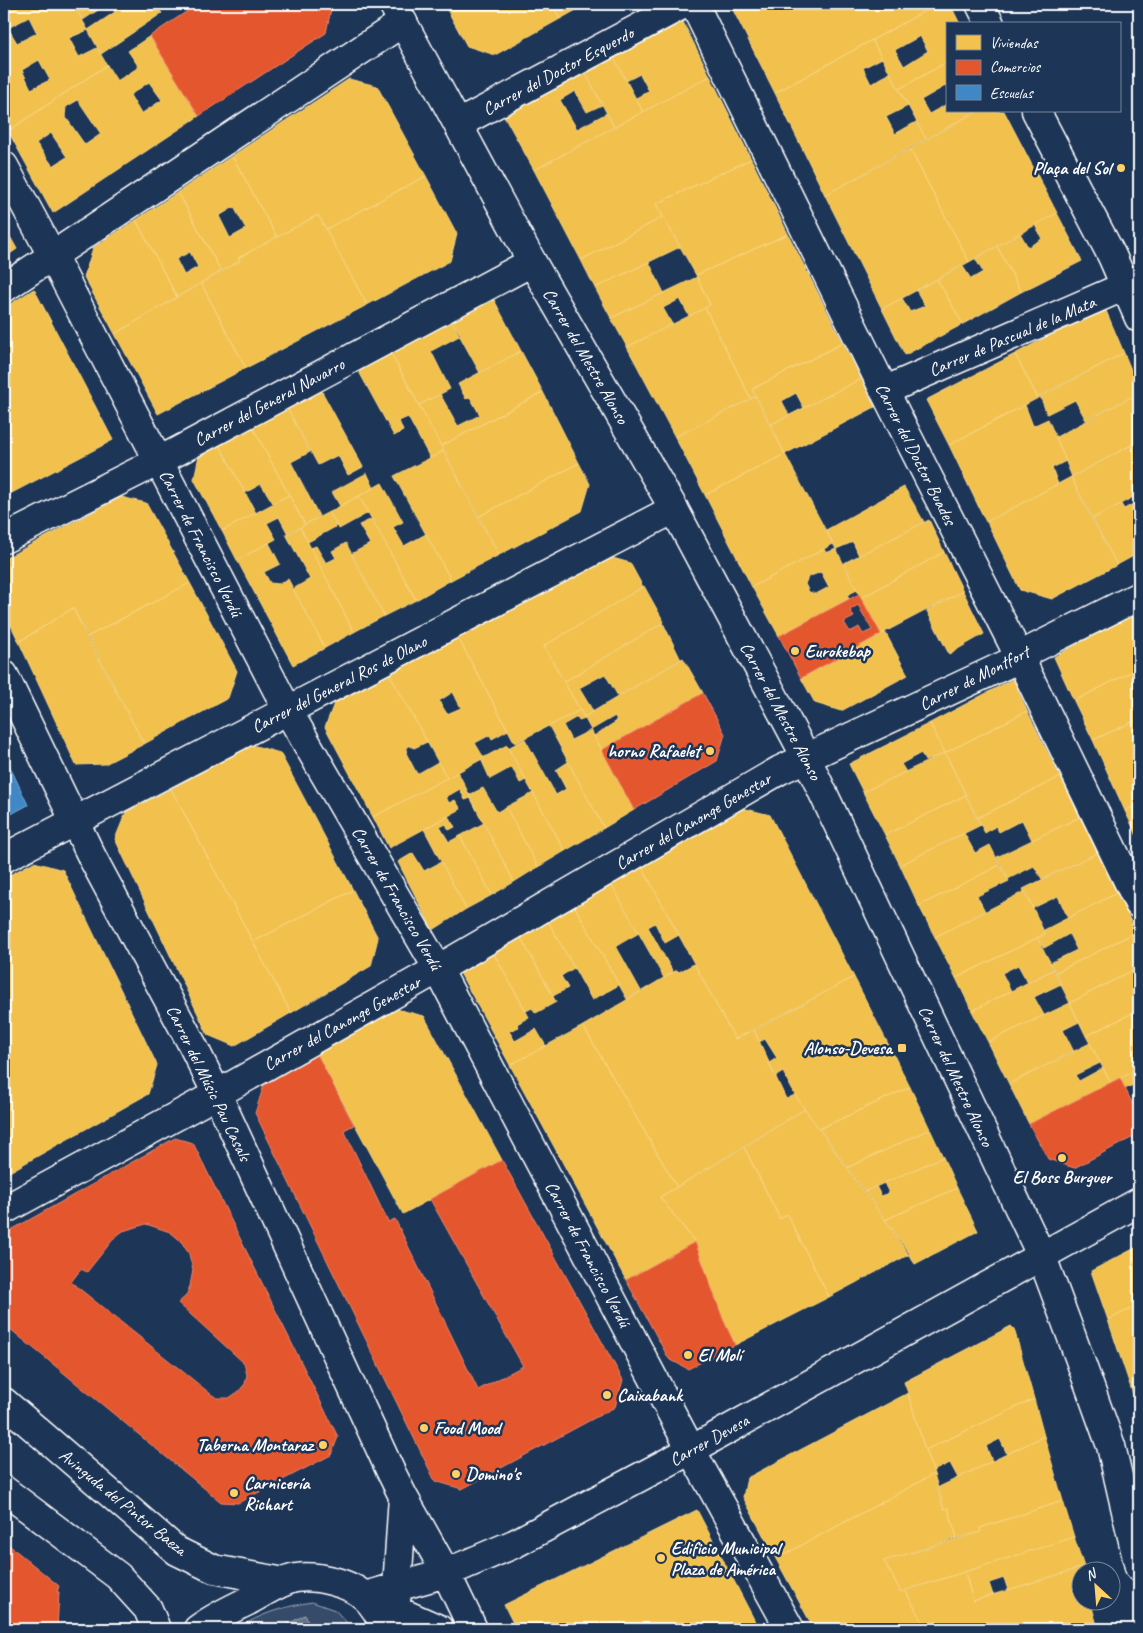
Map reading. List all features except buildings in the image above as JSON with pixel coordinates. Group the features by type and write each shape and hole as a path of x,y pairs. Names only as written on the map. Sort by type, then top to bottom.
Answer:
{"street":[{"name":"Carrer del Doctor Esquerdo","path":"458,124 684,4"},
{"name":"Carrer del Doctor Buades","path":"694,4 885,392 1020,658 1139,904"},
{"name":"Carrer del Mestre Alonso","path":"398,13 532,262 674,509 807,758 1042,1257 1139,1520"},
{"path":"4,288 398,13"},
{"path":"1037,112 1112,256 1132,283 1139,318"},
{"name":"Carrer de Francisco Verdú","path":"4,166 288,711 438,969 692,1450 790,1629"},
{"name":"Carrer del General Navarro","path":"4,539 159,461 532,262"},
{"name":"Carrer de Pascual de la Mata","path":"885,392 892,387 1132,283"},
{"name":"Carrer del General Ros de Olano","path":"4,858 674,509"},
{"name":"Carrer de Montfort","path":"807,758 1020,658 1033,649 1139,596"},
{"name":"Carrer del Músic Pau Casals","path":"4,675 92,857 217,1094 403,1496 446,1573 473,1629"},
{"name":"Carrer del Canonge Genestar","path":"4,1210 217,1094 438,969 780,770 807,758"},
{"name":"Carrer Devesa","path":"365,1596 393,1614 446,1573 514,1544 692,1450 1139,1202"},
{"name":"Avinguda del Pintor Baeza","path":"4,1402 176,1551 214,1569 284,1582"},
{"name":"Carrer del Mestre Alonso","path":"1111,1446 1139,1566"},
{"path":"4,1490 118,1576 148,1609 156,1629"},
{"name":"Carrer del Músic Pau Casals","path":"393,1614 403,1496"},
{"path":"198,1629 229,1610 284,1582 297,1578 318,1577 352,1588 365,1596 376,1611 393,1614 439,1629"}],"shaded area":[{"path":"312,1602 335,1610 353,1629 237,1629 273,1611"},
{"path":"305,1615 312,1629 278,1629"}],"place":[{"name":"Plaça del Sol","path":"1121,168"},
{"name":"Eurokebap","path":"795,651"},
{"name":"horno Rafaelet","path":"710,751"},
{"name":"Alonso-Devesa","path":"902,1048"},
{"name":"El Boss Burguer","path":"1062,1158"},
{"name":"El Molí","path":"688,1355"},
{"name":"Caixabank","path":"607,1395"},
{"name":"Food Mood","path":"424,1428"},
{"name":"Taberna Montaraz","path":"323,1445"},
{"name":"Domino's","path":"456,1474"},
{"name":"Carnicería Richart","path":"234,1493"},
{"name":"Edificio Municipal Plaza de América","path":"661,1558"}]}
